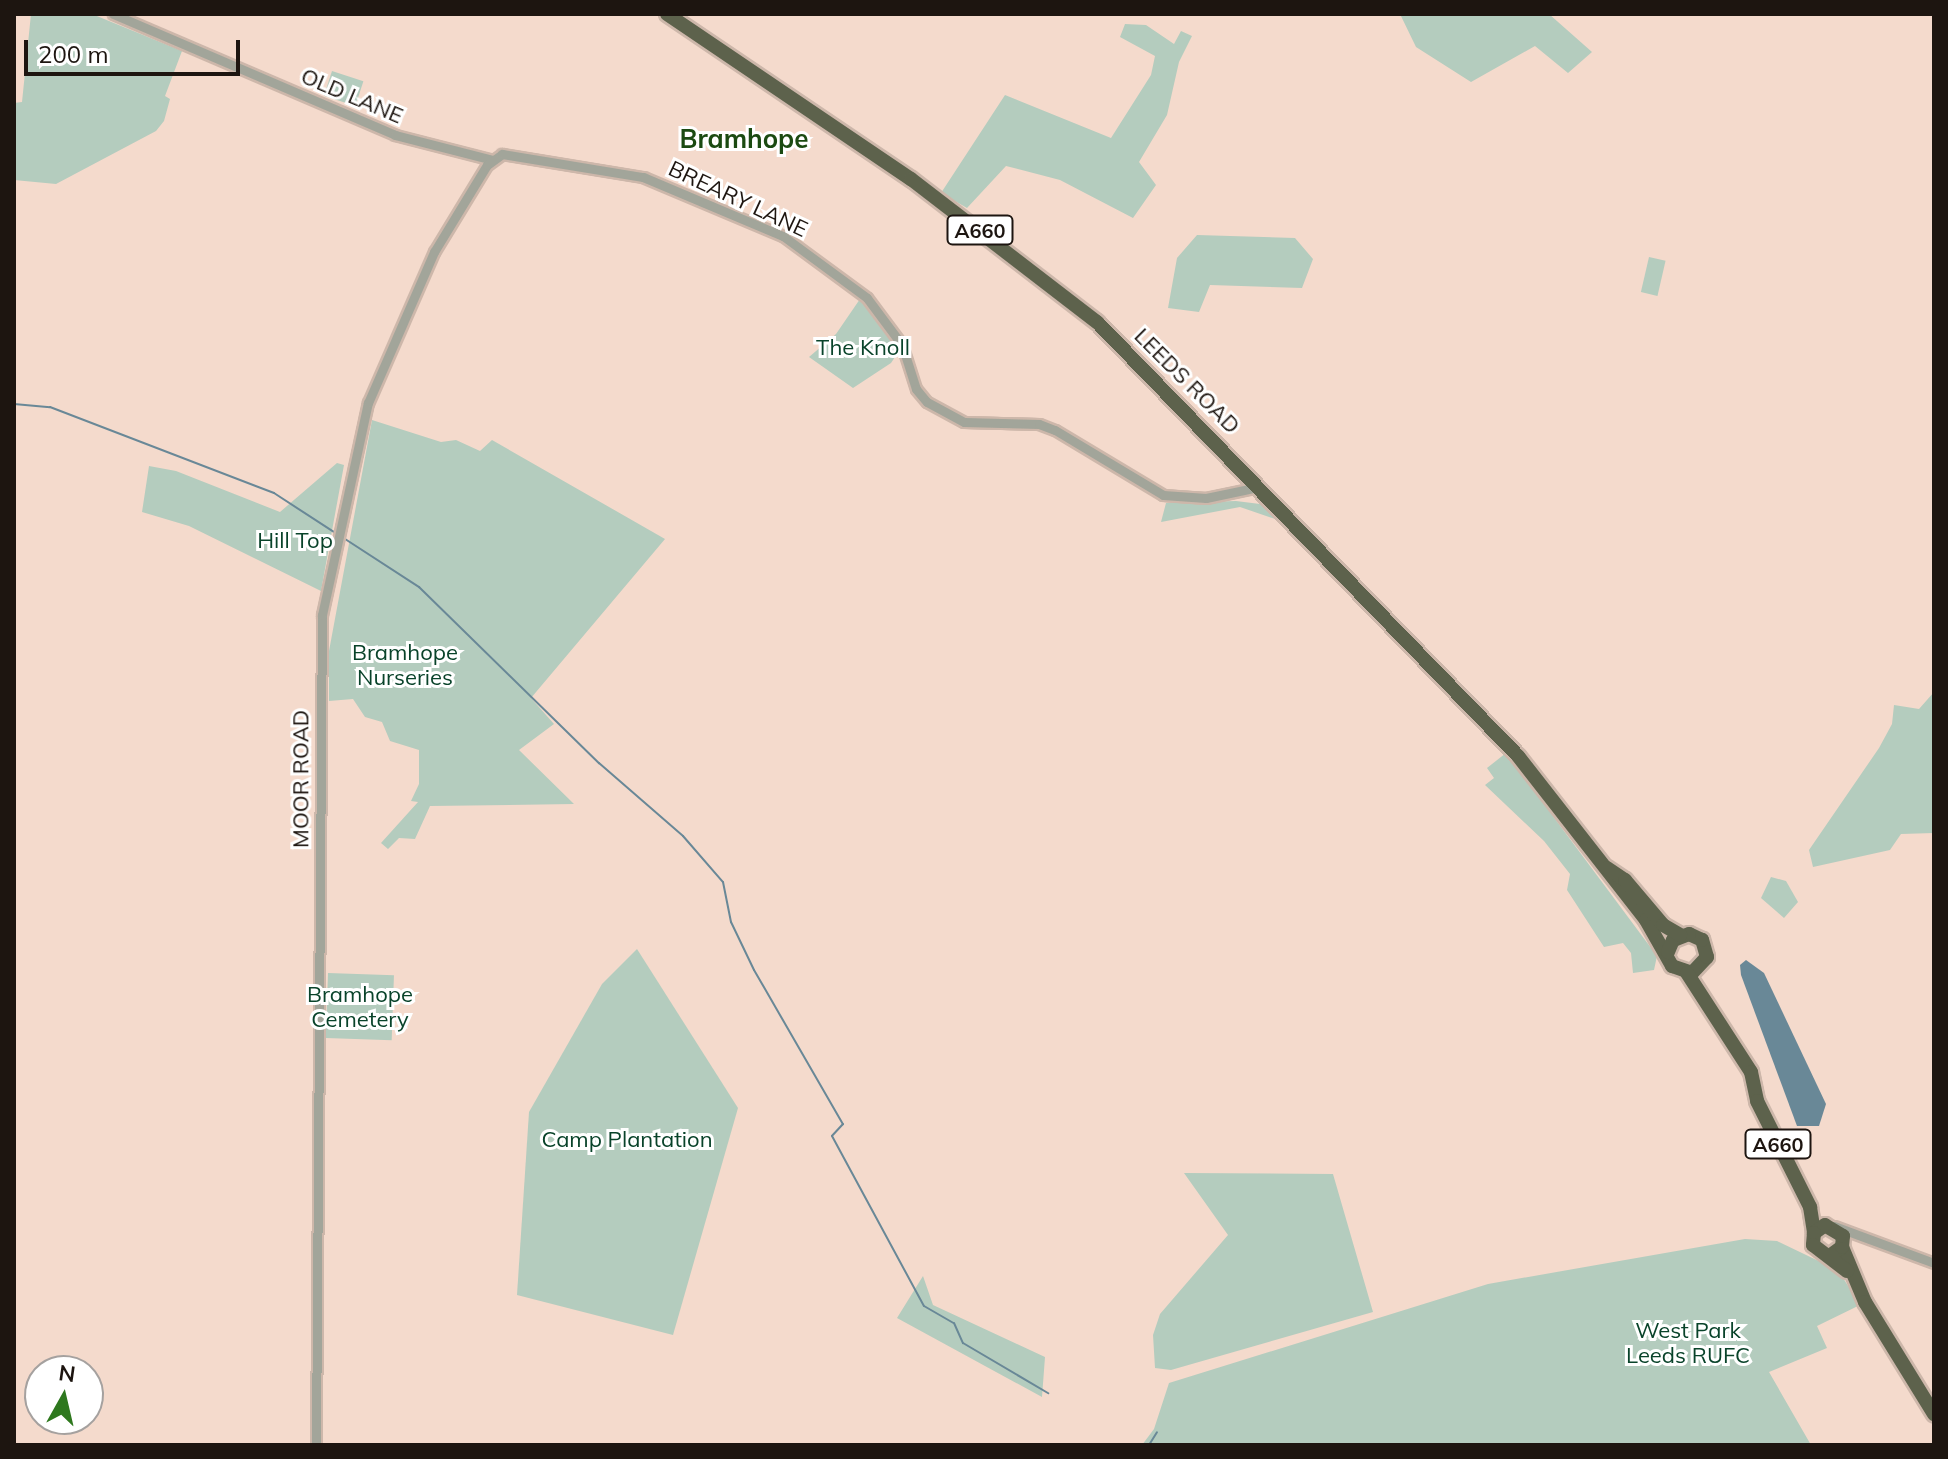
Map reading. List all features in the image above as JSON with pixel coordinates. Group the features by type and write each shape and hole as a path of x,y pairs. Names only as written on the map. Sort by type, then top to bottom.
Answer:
{"highway":[{"name":"LEEDS ROAD","path":"667,14 800,100 1076,303 1260,486 1518,756 1668,952"},
{"name":"LEEDS ROAD","path":"1600,865 1625,880 1663,925 1680,935"},
{"path":"1680,935 1702,940 1707,957 1698,971 1687,973 1672,966 1668,952 1680,935"},
{"name":"A660","path":"1707,957 1713,1015"},
{"name":"A660","path":"1687,973 1736,1053 1743,1056 1750,1079 1810,1207 1814,1233"},
{"name":"A660","path":"1810,1207 1832,1225"},
{"path":"1838,1249 1816,1249 1814,1233 1832,1225 1838,1249 1850,1274 1934,1414"}],"street":[{"name":"OLD LANE","path":"113,14 395,135 498,157 624,173"},
{"name":"MOOR ROAD","path":"316,1445 322,615 368,403 434,252 498,157"},
{"name":"BREARY LANE","path":"624,173 694,195 810,252 885,318 902,345 916,389 951,417 975,426 1039,424 1055,430 1163,495 1206,498 1260,486"},
{"path":"1832,1225 1865,1234 1934,1263"},
{"path":"1838,1249 1865,1234"}],"green space":[{"path":"31,14 92,14 182,51 165,96 170,99 164,121 156,131 56,184 14,180 14,103 22,102"},
{"path":"1400,14 1549,14 1592,52 1568,73 1535,46 1471,82 1416,47"},
{"path":"1125,24 1146,25 1174,44 1181,31 1192,36 1179,62 1167,115 1139,162 1156,185 1133,218 1060,180 1006,166 967,208 941,193 1005,95 1111,138 1151,75 1155,56 1120,37"},
{"path":"332,71 363,81 355,106 324,96"},
{"path":"1197,235 1295,238 1313,259 1302,288 1210,285 1199,312 1168,308 1177,258"},
{"path":"1649,257 1666,261 1657,296 1641,292"},
{"name":"The Knoll","path":"860,299 883,325 897,354 891,363 853,388 809,357 836,334"},
{"name":"Bramhope Nurseries","path":"372,420 441,442 456,440 480,451 492,440 665,539 531,698 554,724 519,750 574,804 430,806 415,839 399,838 388,849 381,843 418,802 411,801 419,784 419,750 390,741 382,722 365,717 353,699 329,701 329,651"},
{"name":"Hill Top","path":"337,463 344,465 321,591 189,526 142,512 149,466 176,471 280,512"},
{"path":"1236,501 1260,504 1281,521 1240,507 1161,522 1166,503"},
{"path":"1934,692 1934,833 1901,834 1890,850 1813,867 1809,850 1879,748 1892,724 1894,705 1919,709"},
{"path":"1506,753 1657,956 1654,970 1633,973 1631,953 1623,943 1604,947 1567,890 1570,874 1544,841 1485,785 1494,778 1487,768"},
{"path":"1771,877 1786,881 1798,902 1784,918 1761,898"},
{"name":"Camp Plantation","path":"637,949 738,1108 673,1335 517,1295 529,1112 602,984"},
{"name":"Bramhope Cemetery","path":"328,973 394,975 392,1040 326,1038"},
{"path":"1184,1173 1333,1174 1373,1312 1171,1370 1155,1368 1153,1335 1160,1314 1228,1235"},
{"name":"West Park Leeds RUFC","path":"1745,1239 1777,1241 1827,1265 1840,1273 1860,1305 1817,1326 1827,1348 1769,1372 1811,1445 1142,1445 1154,1429 1169,1383 1488,1284"},
{"path":"923,1276 933,1305 1045,1357 1042,1397 897,1318"}],"water":[{"path":"1746,960 1764,973 1826,1104 1819,1126 1797,1126 1741,975 1740,965"}],"waterway":[{"path":"14,404 50,407 274,493 337,534"},
{"path":"342,537 419,587 599,763 683,836 723,882 731,922 754,970 843,1124 832,1136 924,1306 954,1323 963,1343 1048,1393"},
{"path":"1149,1445 1157,1432"}],"district":[{"name":"Bramhope","path":"744,139"}]}
